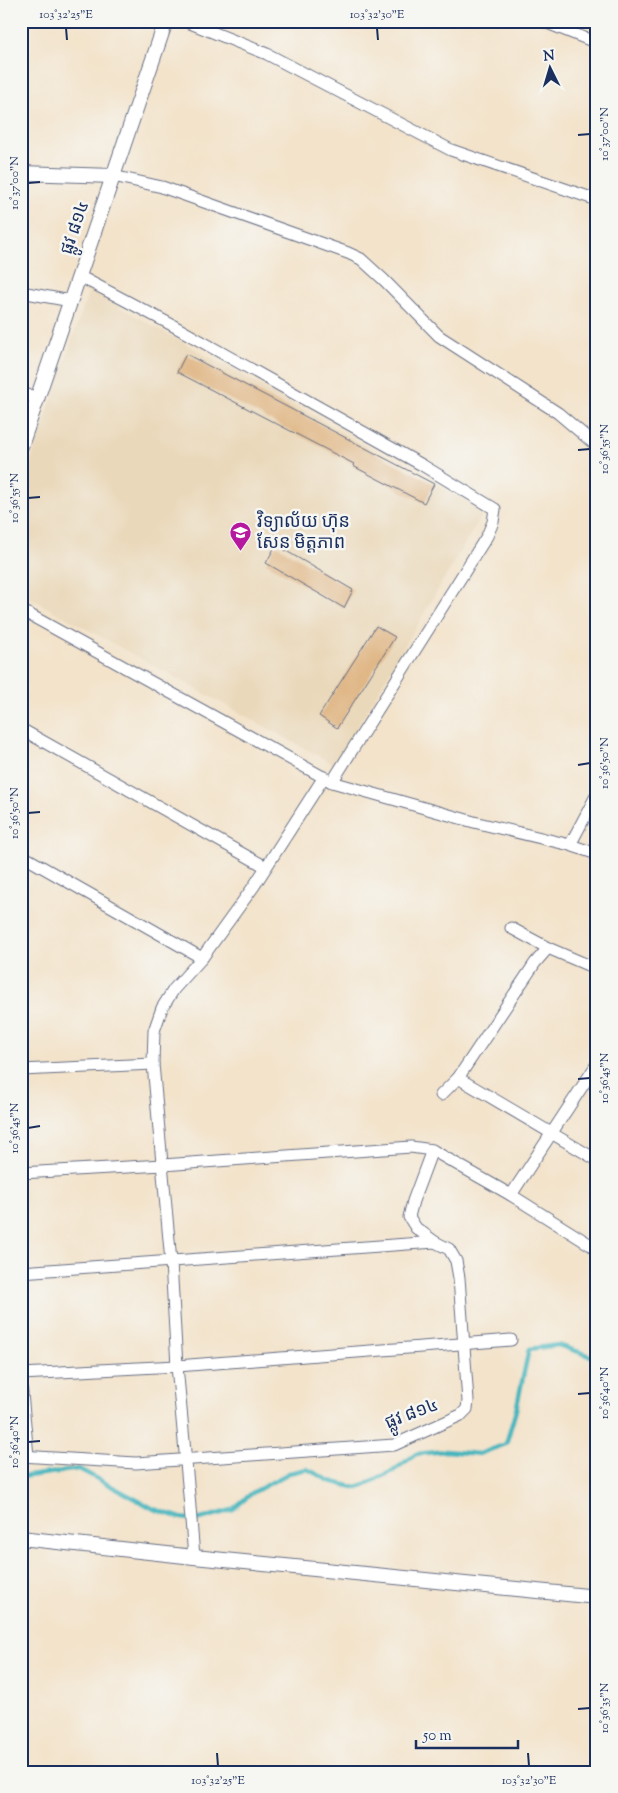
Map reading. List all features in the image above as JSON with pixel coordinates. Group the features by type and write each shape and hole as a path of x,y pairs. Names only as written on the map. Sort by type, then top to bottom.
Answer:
{"street":[{"name":"ផ្លូវ ៨១៤","path":"22,443 166,21"},
{"path":"185,21 267,54 451,150 597,200"},
{"path":"542,21 597,43"},
{"path":"21,172 113,176 162,188 361,259 439,336 558,413 597,446"},
{"path":"79,276 172,325 413,460 495,509 493,522 487,536 328,780 202,958 174,989 162,1008 154,1031 153,1064 163,1165 177,1366 185,1461 190,1495 194,1557"},
{"path":"21,292 71,301"},
{"path":"21,394 38,397"},
{"path":"21,610 328,780 474,822 570,845 597,854"},
{"path":"21,729 266,868"},
{"path":"570,845 597,794"},
{"path":"21,855 202,958"},
{"path":"511,928 548,948 597,969"},
{"path":"441,1094 458,1078 535,963 548,948"},
{"path":"21,1070 153,1064"},
{"path":"511,1195 597,1064"},
{"path":"458,1078 597,1160"},
{"path":"21,1173 411,1147 432,1150 511,1195 597,1249"},
{"name":"ផ្លូវ ៨១៤","path":"25,1456 136,1463 394,1445 461,1415 467,1409 468,1401 459,1278 456,1261 450,1249 435,1242 416,1228 409,1217 412,1201 432,1150"},
{"path":"21,1272 435,1242"},
{"path":"21,1374 177,1366 511,1340"},
{"path":"21,1384 25,1456"},
{"path":"21,1538 597,1597"}],"shaded area":[{"name":"វិទ្យាល័យ ហ៊ុន សែន មិត្តភាព","path":"89,290 484,511 335,765 21,593 21,490"}],"building":[{"path":"186,354 434,484 424,503 353,466 354,464 177,372"},
{"path":"276,545 353,590 344,608 266,563"},
{"path":"376,626 395,637 337,728 319,716"}],"waterway":[{"path":"21,1477 79,1469 154,1509 181,1518 197,1520 232,1510 252,1493 289,1473 307,1469 330,1481 357,1488 393,1471 416,1454 446,1451 479,1454 506,1444 516,1410 529,1349 558,1345 591,1356 597,1360"}],"place":[{"name":"វិទ្យាល័យ ហ៊ុន សែន មិត្តភាព","path":"241,552"}]}
